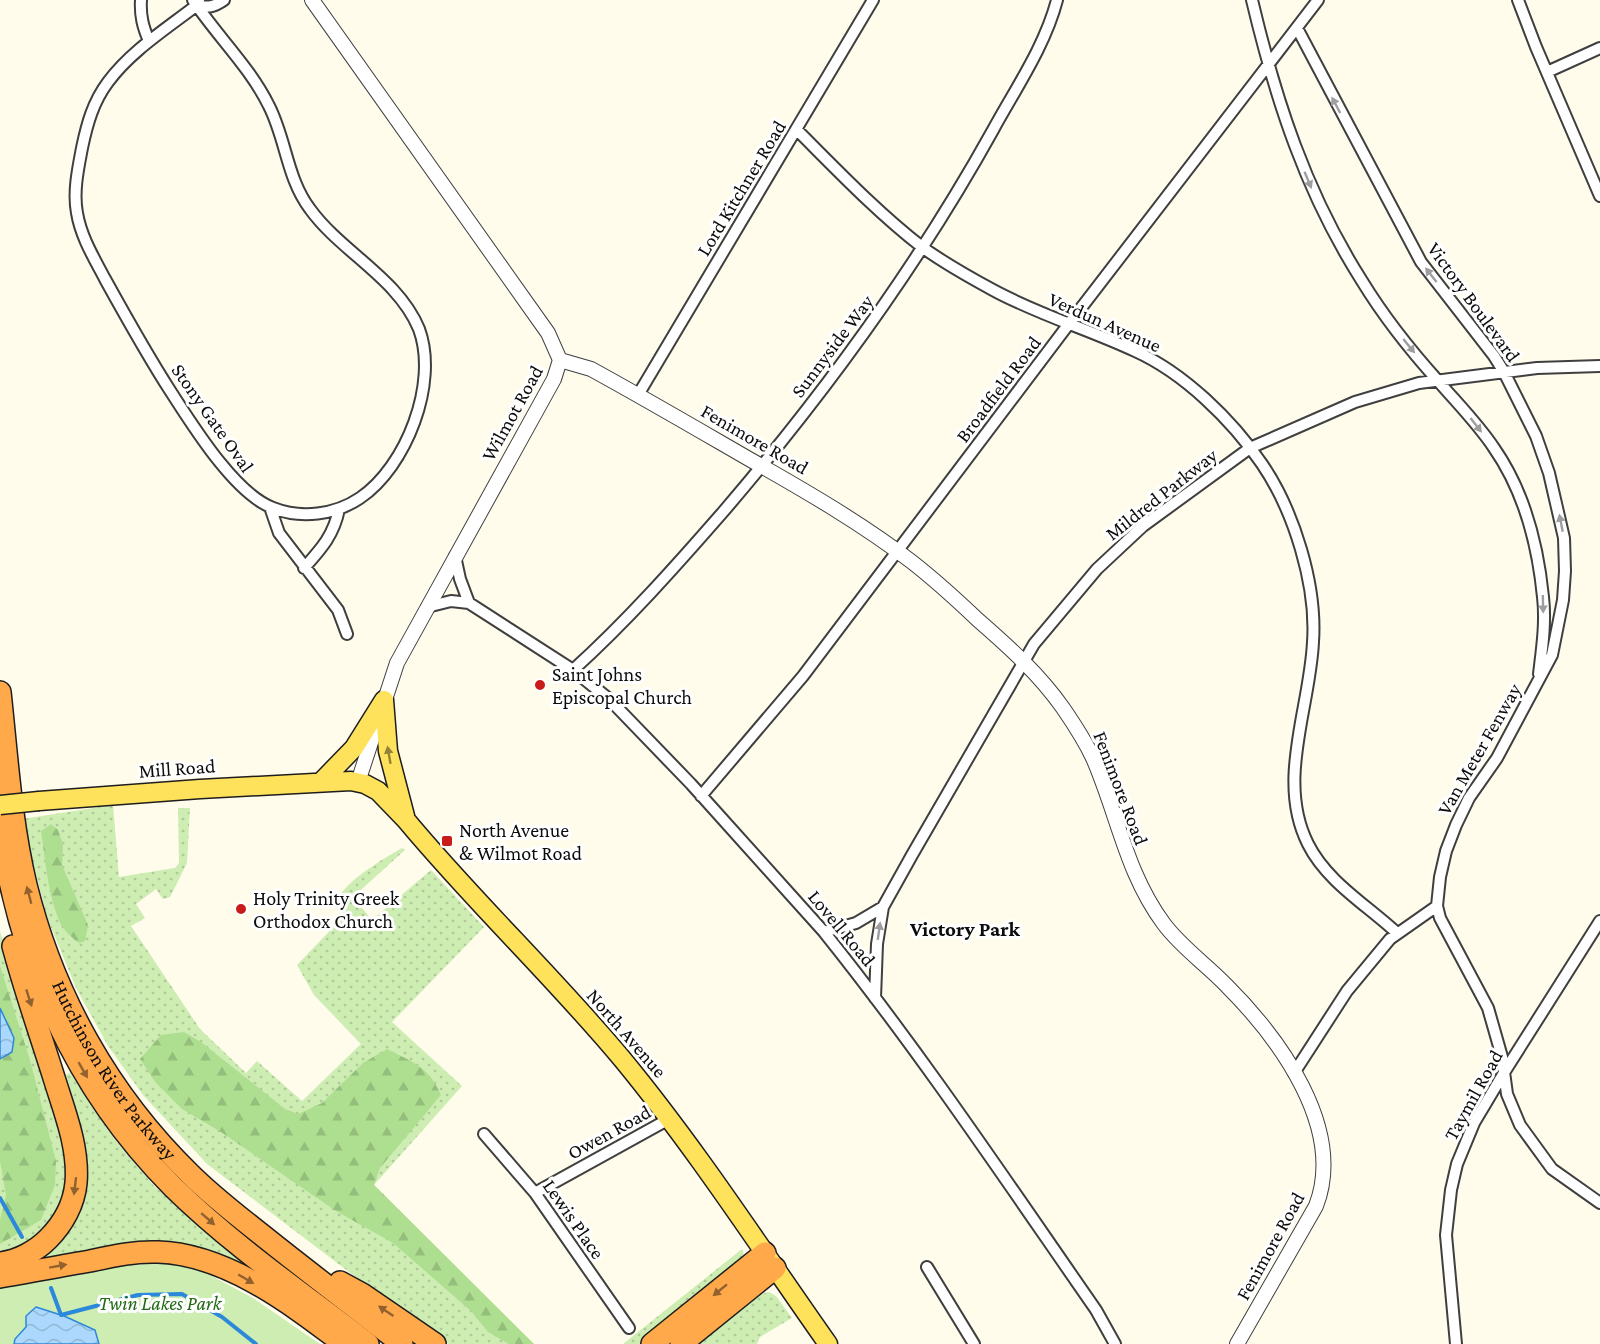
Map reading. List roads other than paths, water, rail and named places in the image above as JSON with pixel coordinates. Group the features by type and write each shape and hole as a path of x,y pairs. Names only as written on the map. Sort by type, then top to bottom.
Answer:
{"highway":[{"name":"Hutchinson River Parkway","path":"0,692 16,830 26,885 53,969 79,1027 117,1088 169,1152 209,1192 402,1344"},
{"name":"Hutchinson River Parkway","path":"0,824 18,918 43,990 79,1064 126,1134 172,1186 206,1217 368,1344"},
{"path":"0,1263 27,1254 54,1233 69,1210 73,1198 76,1170 73,1141 66,1116 12,942 5,859"},
{"path":"274,1245 362,1294 435,1344"},
{"path":"0,1277 131,1254 157,1252 188,1256 221,1266 250,1281 344,1344"},
{"path":"652,1344 770,1260"},
{"path":"681,1344 770,1260"}],"main road":[{"path":"322,782 354,748 384,700"},
{"path":"384,700 388,751 406,820"},
{"name":"Mill Road","path":"0,805 104,795 322,782 358,782"},
{"name":"North Avenue","path":"358,782 378,791 406,820 604,1038 669,1119 828,1344"}],"street":[{"path":"141,0 142,25 149,41"},
{"name":"Stony Gate Oval","path":"196,2 206,8 224,0"},
{"name":"Wilmot Road","path":"312,0 548,333 560,360 554,379 397,663 358,782"},
{"name":"Lord Kitchner Road","path":"638,395 873,0"},
{"name":"Sunnyside Way","path":"573,670 601,645 664,579 762,466 851,354 966,178 1042,40 1053,17 1057,0"},
{"path":"1252,0 1268,65 1291,139 1314,194 1362,282 1389,321 1437,381"},
{"name":"Broadfield Road","path":"701,796 803,676 1068,325 1318,0"},
{"path":"1518,0 1600,196"},
{"name":"Stony Gate Oval","path":"196,2 269,106 290,168 308,207 332,234 394,292 408,308 419,331 424,353 425,382 419,411 407,440 372,489 358,500 339,509 311,514 283,512 270,507 241,488 232,479 174,396 113,294 89,248 77,214 77,182 84,138 98,96 115,73 196,2"},
{"name":"Victory Boulevard","path":"1297,28 1421,262 1494,356 1536,436 1552,483 1564,538 1565,571 1563,600 1552,654 1538,682"},
{"path":"1547,72 1600,48"},
{"name":"Verdun Avenue","path":"797,130 847,180 923,247 993,290 1068,325 1139,352 1210,402 1263,465 1292,524 1303,559 1311,604 1313,642 1295,776 1297,813 1307,842 1319,862 1335,880 1397,933"},
{"name":"Fenimore Road","path":"560,360 587,367 799,486 898,553 949,593 1025,661 1062,706 1093,759 1134,873 1152,907 1181,946 1226,984 1288,1060 1313,1112 1321,1138 1324,1157 1323,1188 1316,1206 1237,1344"},
{"name":"Mildred Parkway","path":"875,998 877,944 883,907 1034,644 1091,576 1123,544 1174,502 1250,448 1355,402 1402,387 1437,381 1537,368 1600,366"},
{"name":"Van Meter Fenway","path":"1437,381 1468,414 1513,478 1536,551 1544,599 1543,644 1538,682 1497,758 1469,798 1456,825 1442,869 1437,906"},
{"path":"270,507 279,533 338,610 347,634"},
{"path":"304,568 329,539 336,525 339,509"},
{"path":"427,607 451,601 469,603 455,556"},
{"name":"Lovell Road","path":"469,603 573,670 609,699 701,796 824,932 934,1077 1096,1310 1115,1344"},
{"path":"1294,1073 1347,991 1390,939 1437,906 1440,918 1488,1008 1497,1036 1511,1107 1520,1125 1552,1169 1600,1203"},
{"name":"Mildred Parkway","path":"824,932 856,923 883,907"},
{"name":"Taymil Road","path":"1456,1344 1446,1252 1447,1225 1451,1190 1464,1143 1505,1071 1600,921"},
{"name":"Owen Road","path":"535,1193 669,1119"},
{"name":"Lewis Place","path":"484,1134 535,1193 629,1328"},
{"path":"927,1267 974,1344"}],"water":[{"path":"0,1008 14,1038 12,1052 0,1059"},
{"path":"36,1307 95,1330 99,1344 14,1344 15,1339 26,1327 26,1316"}],"waterway":[{"path":"0,1198 22,1237"},
{"path":"51,1288 61,1315 138,1295 182,1294 222,1317 256,1344"}],"place":[{"name":"Saint Johns Episcopal Church","path":"540,685"},
{"name":"North Avenue & Wilmot Road","path":"447,841"},
{"name":"Holy Trinity Greek Orthodox Church","path":"241,909"}],"district":[{"name":"Victory Park","path":"965,929"}],"park label":[{"name":"Twin Lakes Park","path":"160,1303"}]}
